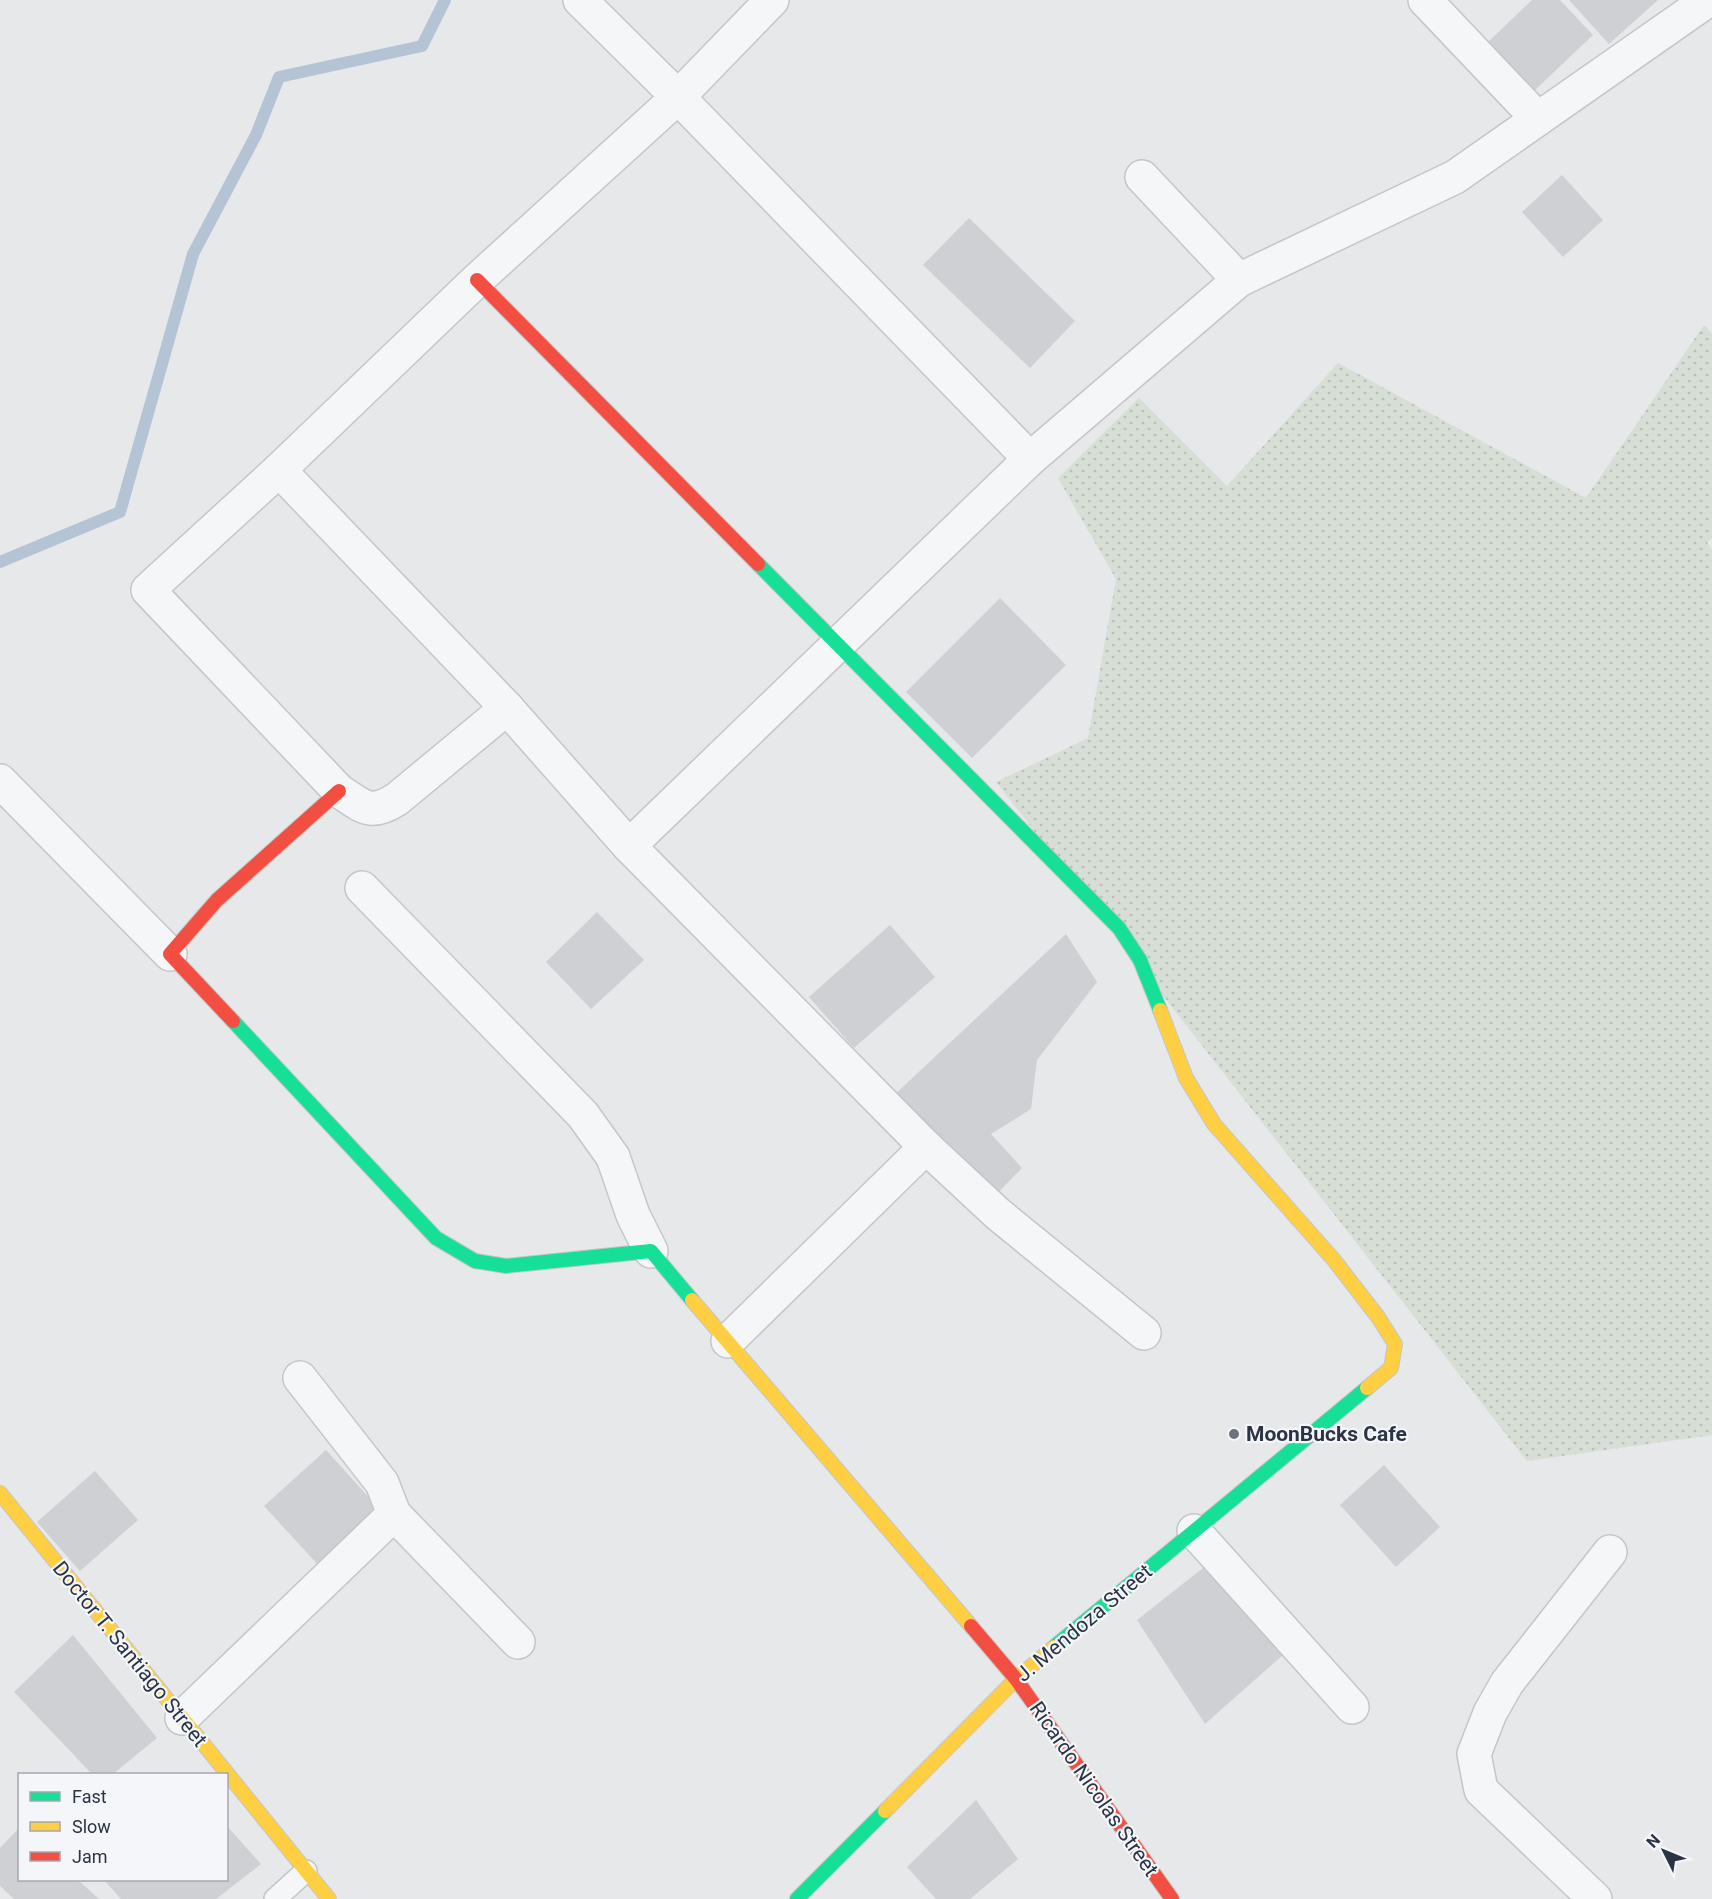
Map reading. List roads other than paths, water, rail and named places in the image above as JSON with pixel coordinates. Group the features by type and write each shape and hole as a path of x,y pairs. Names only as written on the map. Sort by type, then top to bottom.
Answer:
{"street":[{"path":"580,0 678,97 1030,459"},
{"path":"507,708 397,799 383,808 367,809 339,790 148,590 279,470 477,280 678,97 772,0"},
{"path":"1425,0 1538,119"},
{"path":"629,846 1030,459 1239,280 1455,177 1708,0"},
{"path":"1142,177 1239,280"},
{"path":"477,280 837,643"},
{"path":"279,470 507,708 629,846 926,1147 998,1214 1144,1333"},
{"name":"J. Mendoza Street","path":"797,1899 1016,1679 1391,1368 1395,1344 1378,1317 1334,1260 1214,1124 1202,1106 1186,1078 1140,960 1119,928 837,643"},
{"path":"0,781 170,954 436,1238 475,1261 506,1266 651,1251 633,1215 613,1157 583,1115 362,888"},
{"path":"170,954 217,900 339,790"},
{"path":"728,1341 926,1147"},
{"name":"Ricardo Nicolas Street","path":"651,1251 1016,1679 1172,1899"},
{"path":"300,1378 382,1483 394,1515 518,1642"},
{"name":"Doctor T. Santiago Street","path":"0,1493 227,1773"},
{"path":"182,1718 394,1515"},
{"path":"1194,1531 1352,1707"},
{"path":"1595,1899 1481,1790 1474,1754 1490,1713 1507,1683 1610,1552"},
{"name":"Doctor T. Santiago Street","path":"228,1775 329,1899"}],"lane":[{"path":"275,1899 306,1871"}],"waterway":[{"path":"0,562 120,512 193,254 256,135 279,77 422,46 445,0"}],"place":[{"name":"MoonBucks Cafe","path":"1234,1434"}]}
